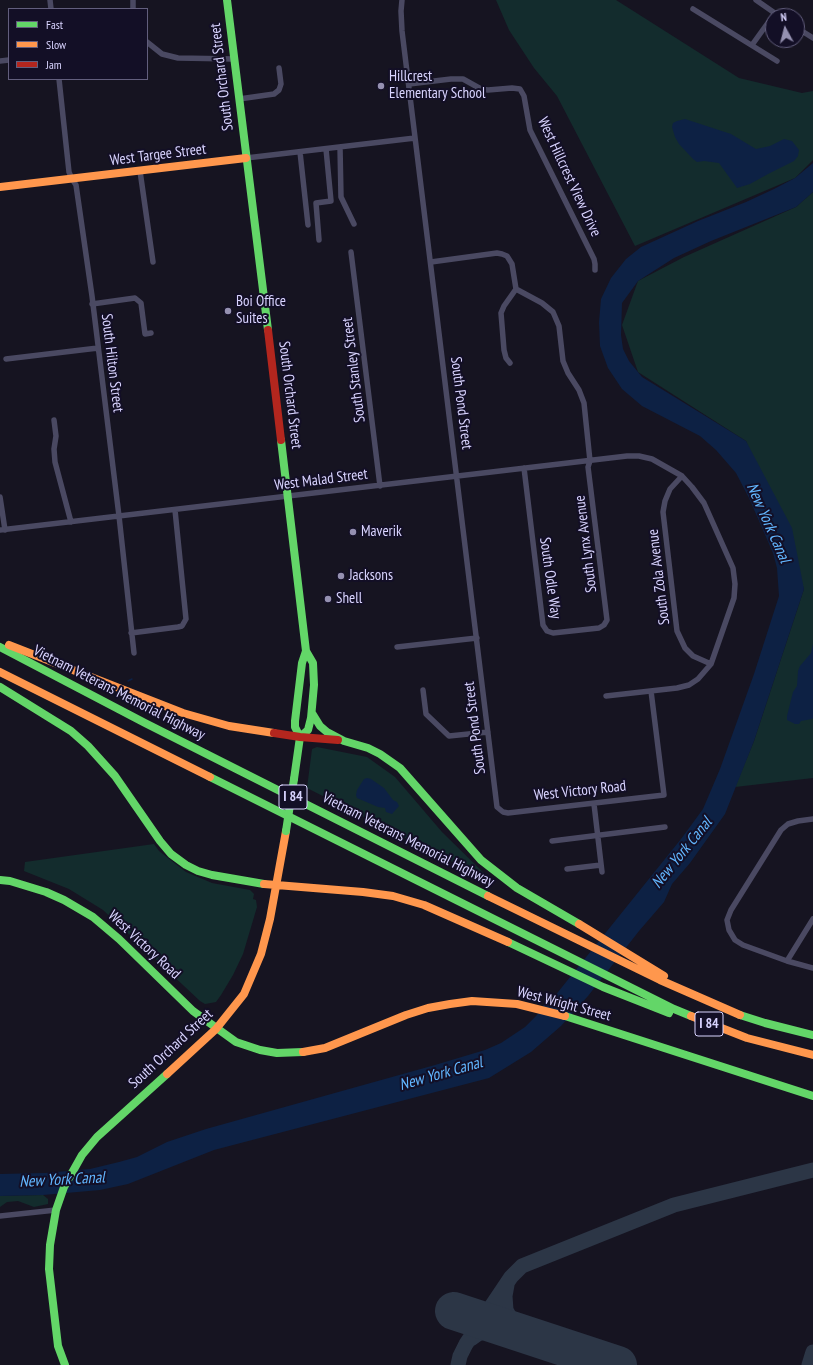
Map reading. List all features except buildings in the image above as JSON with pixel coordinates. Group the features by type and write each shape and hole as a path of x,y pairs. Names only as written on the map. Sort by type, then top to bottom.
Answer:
{"main road":[{"name":"South Orchard Street","path":"227,0 306,651 313,663 314,685 312,713 308,730 300,737"},
{"name":"West Targee Street","path":"0,187 246,158"},
{"path":"0,641 183,713 205,720 229,726 300,737 344,741 368,748 390,760 408,776 469,847 498,874 517,888 628,953 699,998"},
{"name":"Vietnam Veterans Memorial Highway","path":"0,647 145,723 623,962 699,998 765,1023 813,1035"},
{"name":"South Orchard Street","path":"65,1365 58,1346 49,1269 50,1245 56,1210 72,1171 85,1151 105,1128 216,1029 244,994 261,954 270,919 286,831 300,737 295,727 295,721 302,663 306,651"},
{"name":"I 84","path":"0,672 610,978 691,1017 747,1038 813,1055"},
{"path":"0,686 54,719 88,746 115,776 160,841 171,854 198,871 212,875 276,885 393,896 424,905 473,926 603,988 675,1016 747,1038"},
{"path":"312,713 320,726 344,741"},
{"name":"West Victory Road","path":"0,880 22,884 46,892 64,900 93,917 119,939 193,1011 216,1029"},
{"name":"West Wright Street","path":"216,1029 236,1042 277,1053 294,1054 325,1048 406,1015 450,1004 472,1001 517,1004 571,1017 813,1096"}],"street":[{"name":"South Pond Street","path":"402,0 401,16 415,138 458,476 496,803 500,809"},
{"path":"756,0 768,8"},
{"path":"694,9 777,60"},
{"path":"752,45 765,29"},
{"path":"148,43 162,54 178,58 234,59"},
{"path":"239,99 274,94 279,90 281,84 279,68"},
{"name":"West Hillcrest View Drive","path":"409,84 451,79 463,80 481,89 520,89 524,96 530,130 594,259 595,270"},
{"name":"South Hilton Street","path":"59,80 69,172 76,185 98,348 134,653"},
{"name":"West Targee Street","path":"246,158 415,138"},
{"path":"340,147 341,197 354,224"},
{"path":"319,240 316,202 331,201 326,149"},
{"path":"300,152 308,225"},
{"path":"140,171 153,262"},
{"name":"South Stanley Street","path":"351,252 380,486"},
{"path":"431,262 497,253 507,256 512,264 516,289 501,313 504,350 506,358 510,363"},
{"name":"South Lynx Avenue","path":"516,289 542,303 553,312 559,326 563,360 568,373 579,390 584,403 590,461 588,467 607,620 604,625"},
{"path":"92,304 135,298 141,303 145,334 151,333"},
{"path":"6,359 98,348"},
{"path":"54,420 56,436 54,462 71,522"},
{"name":"West Malad Street","path":"0,497 3,530 524,468 640,456 652,459 682,476"},
{"name":"South Odle Way","path":"524,468 543,625 547,631 553,633 599,628 604,625"},
{"path":"606,696 677,688 688,685 698,679 711,664 734,598 735,576 733,568 704,503 692,486 682,476"},
{"name":"South Zola Avenue","path":"682,476 670,489 665,501 663,512 678,631 685,648 693,656 711,664"},
{"path":"132,633 178,627 185,623 186,619 175,510"},
{"path":"397,647 477,638"},
{"path":"423,690 426,714 449,736 488,732"},
{"name":"West Victory Road","path":"500,809 503,812 508,813 664,796 651,691"},
{"path":"594,804 602,872"},
{"path":"813,819 788,824 781,830 731,910 728,920 729,930 735,940 743,945 787,961 813,968"},
{"path":"552,841 665,827"},
{"path":"567,869 601,865"},
{"path":"787,961 813,919"},
{"path":"0,1216 56,1210"}],"green space":[{"path":"496,0 616,0 739,78 802,93 813,91 813,160 795,178 635,246 557,96 534,68 509,30"},
{"path":"813,192 813,778 735,787 754,741 804,589 746,441 638,372 622,325 638,281 684,257 796,207"},
{"path":"317,747 367,757 395,777 442,832 494,883 307,788 312,749"},
{"path":"154,844 159,851 186,872 212,883 250,890 254,894 253,899 256,900 257,907 243,954 233,975 216,1002 205,1004 200,1001 103,910 69,889 24,871 25,862"},
{"path":"43,1195 48,1199 48,1204 34,1207 18,1201 7,1202 0,1207 0,1196"}],"water":[{"path":"685,119 731,134 756,149 770,146 784,139 792,141 799,150 798,156 794,161 750,184 737,188 719,163 704,161 697,162 679,144 672,127 673,123"},
{"name":"New York Canal","path":"813,163 813,192 796,207 711,241 674,258 638,281 622,303 621,335 623,349 629,361 642,377 746,441 792,528 804,589 754,741 725,814 690,863 672,884 664,902 639,931 588,996 561,1026 531,1052 489,1078 214,1150 128,1184 100,1190 43,1195 0,1196 0,1174 45,1173 90,1169 119,1162 137,1157 167,1142 206,1129 435,1065 485,1050 501,1043 525,1027 537,1015 545,1003 550,1002 681,839 703,809 720,769 754,674 779,596 777,568 773,553 749,498 736,473 716,450 700,436 642,406 622,389 608,368 600,346 599,322 601,299 611,278 626,259 641,247 774,189 795,178"},
{"path":"813,644 813,718 801,721 799,724 795,724 787,720 787,716 793,692 797,686 798,671 800,666 811,653"},
{"path":"367,778 384,788 393,800 397,802 399,806 392,814 386,812 385,808 378,807 357,798 357,790 364,779"}],"waterway":[{"path":"128,681 132,679"}],"taxiway":[{"path":"458,1365 460,1356 466,1344 511,1277 522,1266 674,1205 813,1170"},
{"path":"507,1285 505,1296 506,1310 512,1321 526,1335"},
{"path":"471,1339 488,1330 511,1329"},
{"path":"809,1365 813,1352"}],"runway":[{"path":"454,1311 618,1365"}],"traffic: fast":[{"path":"227,0 268,330"},
{"path":"281,440 306,651 313,663 314,685 311,718 308,730 300,737"},
{"path":"0,647 145,723 488,896"},
{"path":"294,779 300,737 295,727 295,721 302,663 306,651"},
{"path":"0,687 71,731 88,746 115,776 160,841 171,854 186,865 198,871 212,875 264,884"},
{"path":"312,713 320,726 327,732 344,741 368,748 380,754 400,768 481,860 517,888 579,924"},
{"path":"210,777 674,1009 691,1016"},
{"path":"286,831 294,779"},
{"path":"0,880 10,881 46,892 64,900 93,917 119,939 193,1011 236,1042 260,1050 277,1053 303,1052"},
{"path":"508,942 603,987 669,1013"},
{"path":"740,1015 813,1035"},
{"path":"565,1016 813,1096"},
{"path":"65,1365 58,1346 49,1269 50,1245 56,1210 64,1187 82,1155 97,1137 167,1074"}],"traffic: slow":[{"path":"0,187 246,158"},
{"path":"9,645 183,713 229,726 274,733"},
{"path":"0,672 210,777"},
{"path":"167,1074 216,1029 244,994 261,954 270,919 286,831"},
{"path":"264,884 363,892 393,896 424,905 508,942"},
{"path":"488,896 660,980 740,1015"},
{"path":"579,924 664,976"},
{"path":"303,1052 325,1048 406,1015 428,1008 450,1004 472,1001 517,1004 565,1016"},
{"path":"691,1016 747,1038 813,1055"}],"traffic: jam":[{"path":"268,330 281,440"},
{"path":"274,733 338,740"}],"place":[{"name":"Hillcrest Elementary School","path":"381,86"},
{"name":"Boi Office Suites","path":"228,311"},
{"name":"Maverik","path":"353,532"},
{"name":"Jacksons","path":"341,576"},
{"name":"Shell","path":"328,599"}]}
